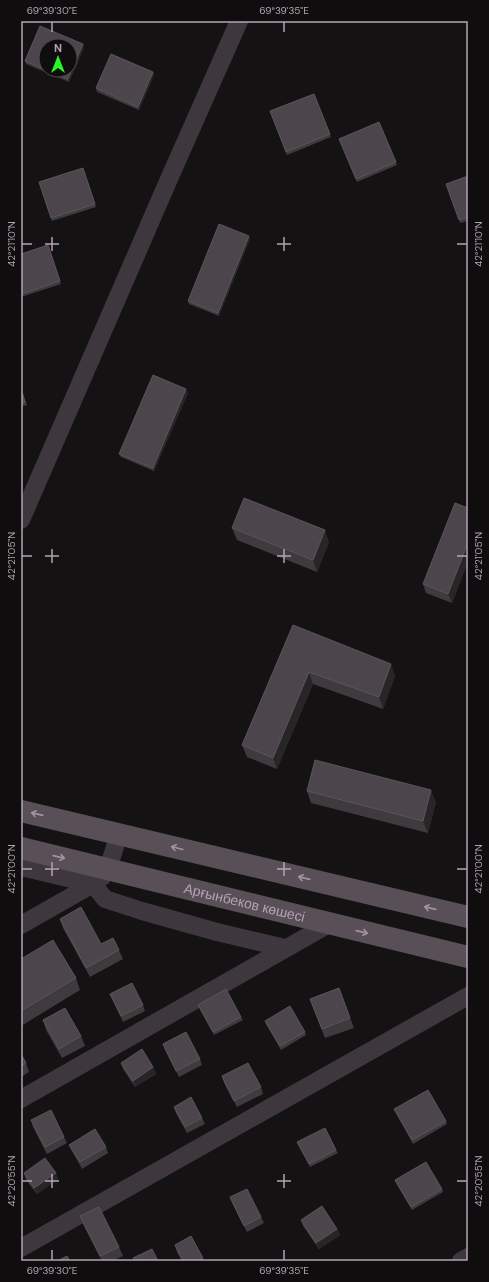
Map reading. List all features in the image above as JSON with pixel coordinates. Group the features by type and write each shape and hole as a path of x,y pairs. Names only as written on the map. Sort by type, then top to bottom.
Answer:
{"main road":[{"path":"21,811 468,917"},
{"name":"Арғынбеков көшесі","path":"21,848 468,957"}],"street":[{"path":"21,520 239,21"},
{"path":"21,925 93,884 102,877 108,869 119,834"},
{"path":"21,868 93,884 105,899 118,904 217,932 285,948"},
{"path":"21,1099 329,924"},
{"path":"21,1248 468,996"},
{"path":"461,1261 468,1257"}],"building":[{"path":"40,26 69,38 38,38 38,67 25,61"},
{"path":"78,42 83,44 78,56"},
{"path":"111,54 153,72 138,107 96,88"},
{"path":"314,94 330,134 286,152 270,111"},
{"path":"379,122 396,162 356,179 339,139"},
{"path":"83,168 95,204 51,218 39,182"},
{"path":"468,176 468,217 459,220 446,184"},
{"path":"219,224 249,236 218,313 188,301"},
{"path":"48,245 60,281 21,294 21,254"},
{"path":"153,375 186,389 153,468 119,454"},
{"path":"21,389 25,402 21,403"},
{"path":"244,498 325,530 313,560 232,528"},
{"path":"455,503 468,508 468,543 448,594 423,584"},
{"path":"293,625 391,664 379,697 309,672 273,758 242,745"},
{"path":"315,760 431,790 423,821 307,791"},
{"path":"81,907 101,944 113,938 119,950 86,968 60,919"},
{"path":"53,940 76,978 21,1011 21,959"},
{"path":"132,983 143,1005 121,1016 110,994"},
{"path":"339,988 350,1018 322,1029 310,999"},
{"path":"226,989 241,1017 213,1032 198,1005"},
{"path":"290,1006 305,1032 280,1046 265,1021"},
{"path":"65,1008 81,1036 59,1049 43,1020"},
{"path":"186,1032 200,1059 176,1071 163,1044"},
{"path":"142,1049 153,1067 133,1081 121,1063"},
{"path":"21,1054 26,1063 21,1066"},
{"path":"248,1063 261,1087 234,1101 222,1076"},
{"path":"428,1090 446,1121 412,1140 394,1109"},
{"path":"191,1097 202,1118 185,1127 174,1107"},
{"path":"51,1110 64,1137 45,1147 31,1120"},
{"path":"325,1128 336,1150 309,1164 297,1142"},
{"path":"95,1129 106,1147 80,1162 69,1145"},
{"path":"45,1158 56,1173 34,1188 24,1173"},
{"path":"426,1162 442,1189 411,1207 395,1180"},
{"path":"247,1189 261,1217 244,1226 230,1197"},
{"path":"322,1206 337,1229 316,1243 301,1220"},
{"path":"99,1207 119,1247 100,1256 80,1216"},
{"path":"191,1236 203,1258 198,1261 183,1261 175,1245"},
{"path":"152,1249 158,1261 135,1261 133,1258"},
{"path":"67,1256 70,1261 57,1261"}]}
